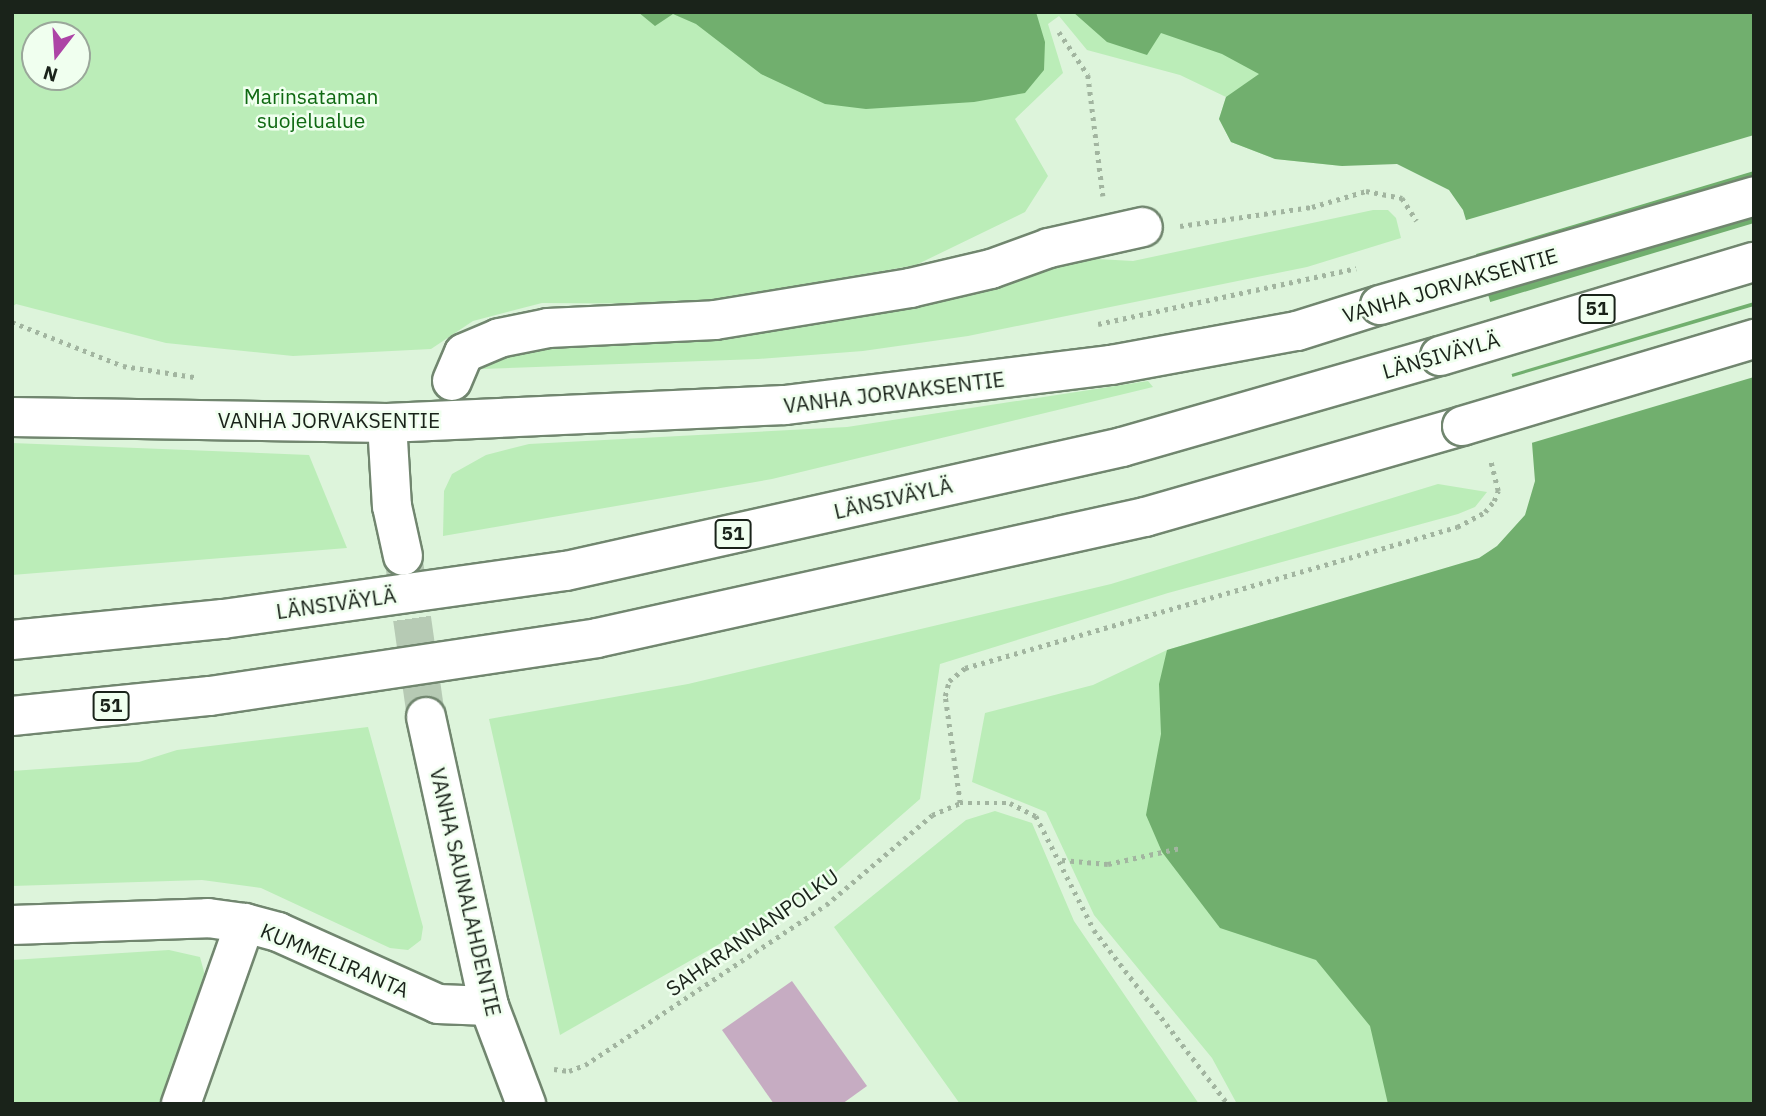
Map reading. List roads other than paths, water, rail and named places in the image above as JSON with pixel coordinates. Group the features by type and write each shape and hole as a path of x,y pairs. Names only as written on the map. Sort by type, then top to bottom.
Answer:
{"main road":[{"name":"VANHA JORVAKSENTIE","path":"12,417 387,424 785,405 893,394 1111,365 1297,331 1754,196"},
{"path":"452,381 464,353 499,338 548,328 715,320 910,288 1143,227"},
{"name":"LÄNSIVÄYLÄ","path":"12,640 223,619 566,572 1122,447 1754,262"},
{"name":"51","path":"12,716 224,694 597,638 1145,517 1754,339"},
{"path":"387,424 392,506 403,556"},
{"name":"VANHA SAUNALAHDENTIE","path":"426,718 489,1006 526,1104"},
{"name":"KUMMELIRANTA","path":"12,925 208,918 245,923 278,932 438,1004 489,1006"},
{"path":"181,1104 245,923"}],"tunnel":[{"path":"404,562 426,717"}],"park label":[{"name":"Marinsataman suojelualue","path":"311,108"}]}
